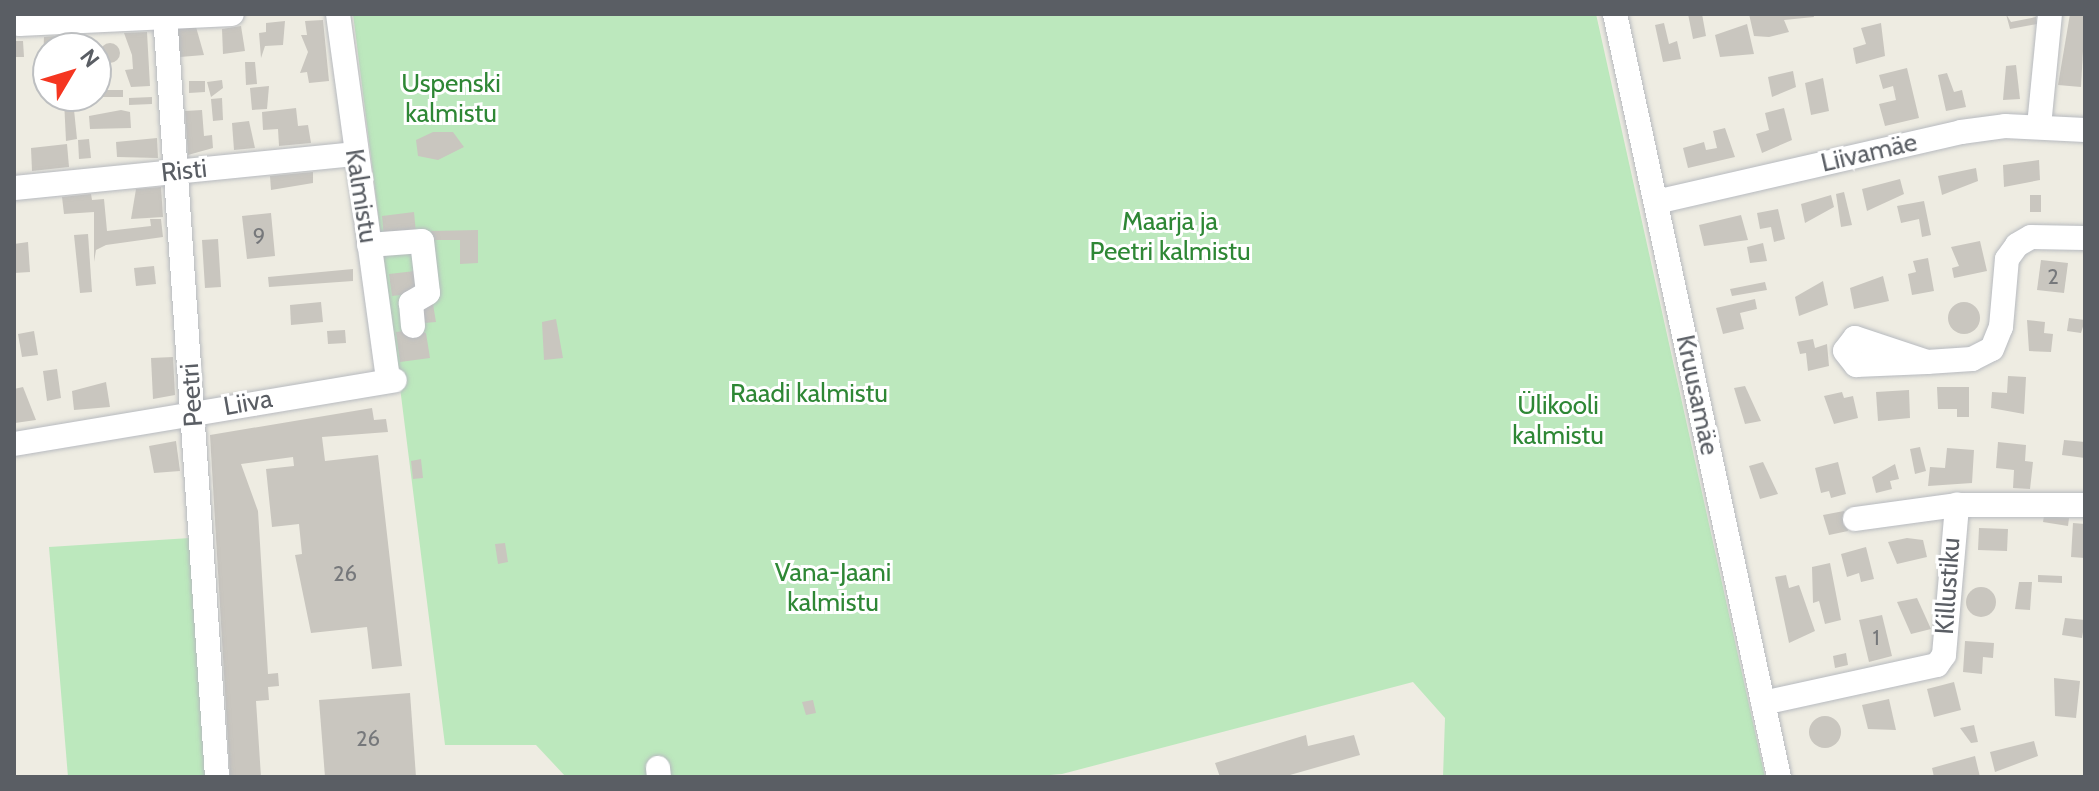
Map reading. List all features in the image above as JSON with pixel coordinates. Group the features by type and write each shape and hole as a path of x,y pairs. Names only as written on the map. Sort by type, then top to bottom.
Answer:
{"street":[{"path":"18,14 19,24 232,14"},
{"name":"Kalmistu","path":"338,14 354,154 391,379"},
{"name":"Kruusamäe","path":"1615,14 1779,777"},
{"path":"2039,126 2050,14"},
{"name":"Peetri","path":"165,16 217,777"},
{"name":"Liivamäe","path":"1656,202 1961,132 2039,126 2085,130"},
{"name":"Risti","path":"14,188 354,154"},
{"path":"1927,362 1972,359 1992,349 2001,327 2007,259 2017,245 2031,237 2085,238"},
{"path":"369,245 422,241 428,293 411,303 413,326"},
{"name":"Liiva","path":"14,444 391,379"},
{"path":"1855,519 1957,505"},
{"name":"Killustiku","path":"1763,703 1937,665 1944,655 1957,505 2085,505"}],"green space":[{"name":"Raadi kalmistu","path":"353,14 1596,14 1765,777 1443,777 1445,718 1413,682 1062,774 1026,777 566,777 536,745 445,745"},
{"path":"190,538 205,777 68,777 49,547"}],"building":[{"path":"1688,14 1702,14 1706,36 1693,39"},
{"path":"1749,14 1813,14 1814,17 1784,20 1789,32 1769,37 1754,36"},
{"path":"2006,14 2011,22 2036,17 2037,24 2010,29"},
{"path":"2070,14 2085,14 2081,87 2058,85"},
{"path":"323,20 329,81 309,83 307,72 300,73 308,52 301,35 307,35 305,21"},
{"path":"285,21 283,45 265,46 261,58 259,33 266,32 266,23"},
{"path":"1664,23 1669,44 1677,41 1681,59 1663,62 1655,25"},
{"path":"1881,23 1885,56 1856,64 1853,48 1866,44 1861,28"},
{"path":"1747,24 1754,54 1720,57 1715,35"},
{"path":"241,26 245,51 223,54 222,29"},
{"path":"196,27 204,55 180,57 177,28"},
{"path":"147,32 150,86 131,87 125,70 133,69 132,55 124,33"},
{"path":"14,41 23,41 24,57 14,57"},
{"path":"112,43 120,49 120,57 112,63"},
{"path":"245,62 255,62 257,84 246,85"},
{"path":"2016,65 2020,99 2003,100 2006,66"},
{"path":"1907,68 1919,118 1885,126 1879,104 1896,100 1893,86 1883,89 1879,75"},
{"path":"1793,71 1796,87 1772,97 1768,77"},
{"path":"1947,73 1954,92 1962,90 1966,107 1946,111 1938,75"},
{"path":"1823,78 1829,111 1811,115 1805,83"},
{"path":"222,80 223,88 211,97 207,82"},
{"path":"189,81 205,81 205,92 189,93"},
{"path":"269,86 267,109 252,110 250,88"},
{"path":"112,90 123,90 123,97 112,97"},
{"path":"152,97 152,104 129,105 129,98"},
{"path":"222,98 223,120 213,121 211,99"},
{"path":"296,108 298,126 308,125 311,143 279,146 278,129 263,130 262,112"},
{"path":"1784,108 1792,140 1762,153 1756,134 1769,130 1765,113"},
{"path":"202,110 204,136 212,135 213,148 188,155 185,111"},
{"path":"65,112 74,112 77,139 66,141"},
{"path":"130,112 131,128 90,129 89,116"},
{"path":"249,121 255,148 234,150 232,123"},
{"path":"1725,128 1735,157 1688,168 1683,148 1704,142 1706,150 1717,148 1713,131"},
{"path":"433,132 453,132 464,147 438,160 418,156 416,140"},
{"path":"157,138 158,158 117,157 116,142"},
{"path":"89,139 91,158 79,159 78,140"},
{"path":"67,144 69,167 32,171 31,148"},
{"path":"2039,160 2040,180 2004,187 2003,165"},
{"path":"1976,168 1978,181 1942,195 1938,176"},
{"path":"313,172 313,183 271,190 270,176"},
{"path":"1900,179 1904,194 1867,211 1862,189"},
{"path":"161,187 163,217 131,219 136,189"},
{"path":"1844,192 1852,225 1841,227 1836,194"},
{"path":"91,194 92,200 104,199 107,231 151,226 150,219 161,219 163,237 106,245 96,250 94,262 94,212 64,214 62,197"},
{"path":"1831,195 1834,207 1805,223 1801,204"},
{"path":"2030,195 2041,195 2041,212 2030,212"},
{"path":"1924,201 1931,235 1922,237 1919,219 1901,223 1897,206"},
{"path":"1778,209 1785,239 1774,242 1771,227 1760,229 1757,213"},
{"path":"414,212 416,233 384,237 382,216"},
{"path":"271,213 275,256 247,259 242,216"},
{"path":"1741,215 1748,240 1704,246 1699,225"},
{"path":"478,230 478,263 460,264 460,240 432,240 431,231"},
{"path":"88,234 92,292 80,293 74,235"},
{"path":"218,239 221,287 205,288 202,240"},
{"path":"1980,241 1987,271 1954,278 1952,268 1959,266 1951,247"},
{"path":"28,242 30,272 14,273 14,244"},
{"path":"1763,243 1767,261 1750,263 1747,247"},
{"path":"1928,258 1934,291 1912,295 1908,274 1916,272 1913,261"},
{"path":"2041,260 2068,263 2064,293 2037,290"},
{"path":"154,266 156,284 136,286 134,268"},
{"path":"353,269 353,281 269,287 268,277"},
{"path":"415,271 418,293 392,296 389,274"},
{"path":"1883,276 1889,301 1854,309 1850,288"},
{"path":"1823,281 1828,305 1799,316 1795,297"},
{"path":"1765,282 1767,290 1732,296 1730,289"},
{"path":"1755,299 1757,309 1740,313 1744,329 1723,334 1716,308"},
{"path":"321,302 323,322 291,325 290,305"},
{"path":"1964,302 1975,307 1980,318 1975,329 1964,334 1953,329 1948,318 1953,307"},
{"path":"433,304 436,322 424,323 422,307"},
{"path":"2069,318 2085,320 2081,333 2067,331"},
{"path":"556,319 563,358 544,360 542,322"},
{"path":"2027,320 2045,322 2044,333 2053,334 2051,352 2029,351"},
{"path":"345,330 346,343 328,344 327,331"},
{"path":"411,330 426,333 430,358 400,362 396,332"},
{"path":"34,331 38,355 22,357 18,334"},
{"path":"1813,339 1815,348 1827,344 1829,366 1808,371 1806,353 1800,354 1797,342"},
{"path":"173,357 175,395 153,399 151,358"},
{"path":"57,369 61,398 47,401 43,371"},
{"path":"2008,376 2026,377 2024,414 1991,408 1992,392 2007,393"},
{"path":"106,382 110,407 74,410 72,391"},
{"path":"1745,386 1761,421 1745,424 1734,388"},
{"path":"23,387 36,420 15,423 14,389"},
{"path":"1937,387 1969,387 1969,417 1957,417 1957,409 1938,409"},
{"path":"1909,390 1910,418 1878,421 1876,392"},
{"path":"1842,392 1844,398 1853,396 1858,418 1834,424 1824,396"},
{"path":"372,408 374,420 386,419 388,432 322,437 325,461 378,455 402,666 372,669 367,627 311,633 295,555 302,554 299,524 272,527 266,469 294,466 293,457 241,464 258,511 268,674 278,673 279,686 268,687 269,700 256,701 261,777 230,777 210,435"},
{"path":"2064,440 2085,442 2085,458 2062,455"},
{"path":"176,441 180,471 154,473 149,446"},
{"path":"1998,442 2026,445 2025,461 2033,462 2030,489 2013,488 2014,470 1996,468"},
{"path":"1920,447 1926,471 1915,474 1910,449"},
{"path":"1947,448 1974,450 1972,483 1928,486 1930,467 1945,468"},
{"path":"421,459 423,478 413,479 411,461"},
{"path":"1763,462 1778,494 1760,499 1749,466"},
{"path":"1838,462 1846,494 1831,498 1829,491 1821,493 1815,468"},
{"path":"1895,464 1899,479 1890,481 1892,489 1876,493 1872,477"},
{"path":"1844,511 1848,531 1829,535 1823,515"},
{"path":"2044,516 2069,518 2068,526 2043,522"},
{"path":"2073,523 2085,524 2085,558 2071,557"},
{"path":"1979,528 2008,529 2007,551 1978,550"},
{"path":"1907,538 1923,540 1927,557 1897,564 1888,542"},
{"path":"505,543 508,562 498,564 495,544"},
{"path":"1866,547 1874,579 1861,582 1859,573 1847,577 1841,554"},
{"path":"1830,563 1841,620 1825,624 1819,601 1813,603 1812,567"},
{"path":"1786,575 1789,588 1799,585 1815,631 1789,643 1775,577"},
{"path":"2038,575 2062,576 2062,583 2038,582"},
{"path":"2019,582 2032,582 2030,610 2015,609"},
{"path":"1981,587 1991,592 1996,602 1991,612 1981,617 1971,612 1966,602 1971,592"},
{"path":"1917,598 1931,629 1911,634 1897,602"},
{"path":"1882,615 1892,656 1869,662 1859,620"},
{"path":"2065,618 2085,620 2082,638 2062,635"},
{"path":"1965,641 1994,643 1993,658 1983,657 1982,674 1963,672"},
{"path":"1846,653 1848,665 1835,668 1833,656"},
{"path":"2054,678 2080,681 2076,718 2055,716"},
{"path":"1954,682 1961,710 1934,717 1927,689"},
{"path":"410,693 416,777 325,777 319,700"},
{"path":"1889,699 1896,730 1868,729 1862,705"},
{"path":"813,700 816,713 806,715 802,702"},
{"path":"1825,716 1836,721 1841,732 1836,743 1825,748 1814,743 1809,732 1814,721"},
{"path":"1974,725 1978,742 1971,743 1960,728"},
{"path":"1306,735 1308,746 1354,735 1360,755 1283,777 1220,777 1215,763"},
{"path":"2034,741 2038,756 1995,772 1990,752"},
{"path":"1975,756 1980,777 1934,777 1932,768"}],"park label":[{"name":"Uspenski kalmistu","path":"451,99"},
{"name":"Maarja ja Peetri kalmistu","path":"1170,237"},
{"name":"Ülikooli kalmistu","path":"1558,421"},
{"name":"Vana-Jaani kalmistu","path":"833,588"}]}
